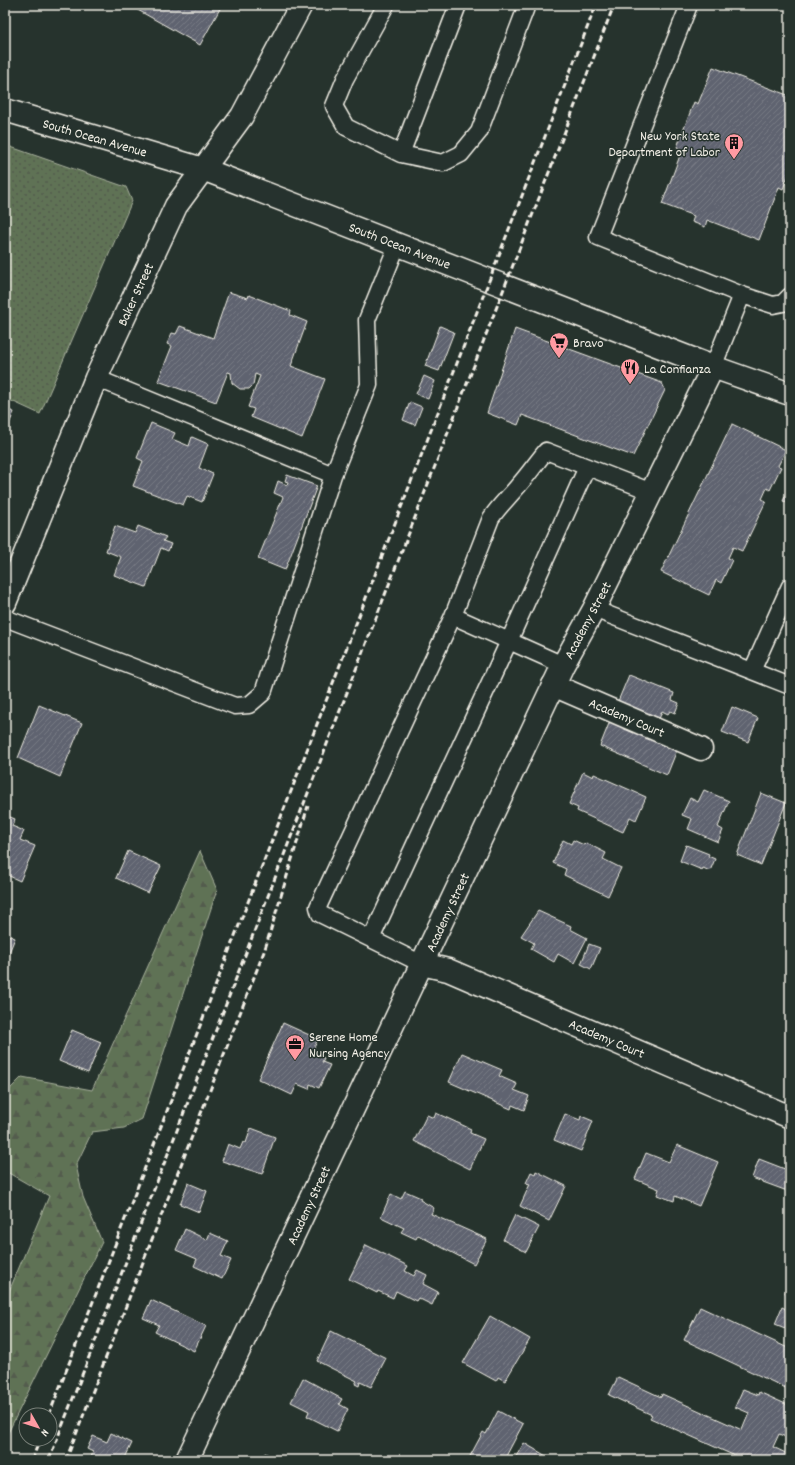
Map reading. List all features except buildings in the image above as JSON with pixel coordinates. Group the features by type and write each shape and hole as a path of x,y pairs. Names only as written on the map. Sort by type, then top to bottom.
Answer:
{"street":[{"name":"Baker Street","path":"5,603 11,573 96,378 176,206 242,116 301,5"},
{"name":"South Ocean Avenue","path":"5,110 204,169 398,243 713,367 790,394"},
{"name":"Academy Street","path":"187,1460 553,685 594,609 713,367"},
{"name":"Academy Court","path":"553,685 701,748"},
{"name":"Academy Court","path":"422,964 448,970 790,1117"}],"lane":[{"path":"386,5 345,79 334,106 346,127 401,154 443,163 461,154 479,132 527,5"},
{"path":"401,154 458,5"},
{"path":"689,5 598,237 742,295 773,305 783,303 790,296"},
{"path":"5,618 235,706 249,704 263,693 334,475 369,385 367,320 398,243"},
{"path":"713,367 742,295"},
{"path":"96,378 334,475"},
{"path":"422,964 320,914 318,907 453,616 491,518 497,507 510,496 546,451 652,492"},
{"path":"371,939 509,641 587,467"},
{"path":"752,670 790,586"},
{"path":"594,609 790,686"},
{"path":"453,616 563,665"}],"green space":[{"path":"5,145 126,187 132,201 40,414 5,398"},
{"path":"200,851 217,890 142,1119 124,1128 92,1132 76,1165 83,1197 102,1242 21,1407 18,1407 18,1413 5,1439 5,1301 49,1196 5,1171 5,1094 22,1077 92,1090"}],"railway":[{"path":"52,1407 596,5"},
{"path":"49,1460 614,5"},
{"path":"66,1460 265,949 308,806"},
{"path":"32,1460 37,1447"}],"place":[{"name":"New York State Department of Labor","path":"734,160"},
{"name":"Bravo","path":"559,359"},
{"name":"La Confianza","path":"630,385"},
{"name":"Serene Home Nursing Agency","path":"295,1061"}]}
